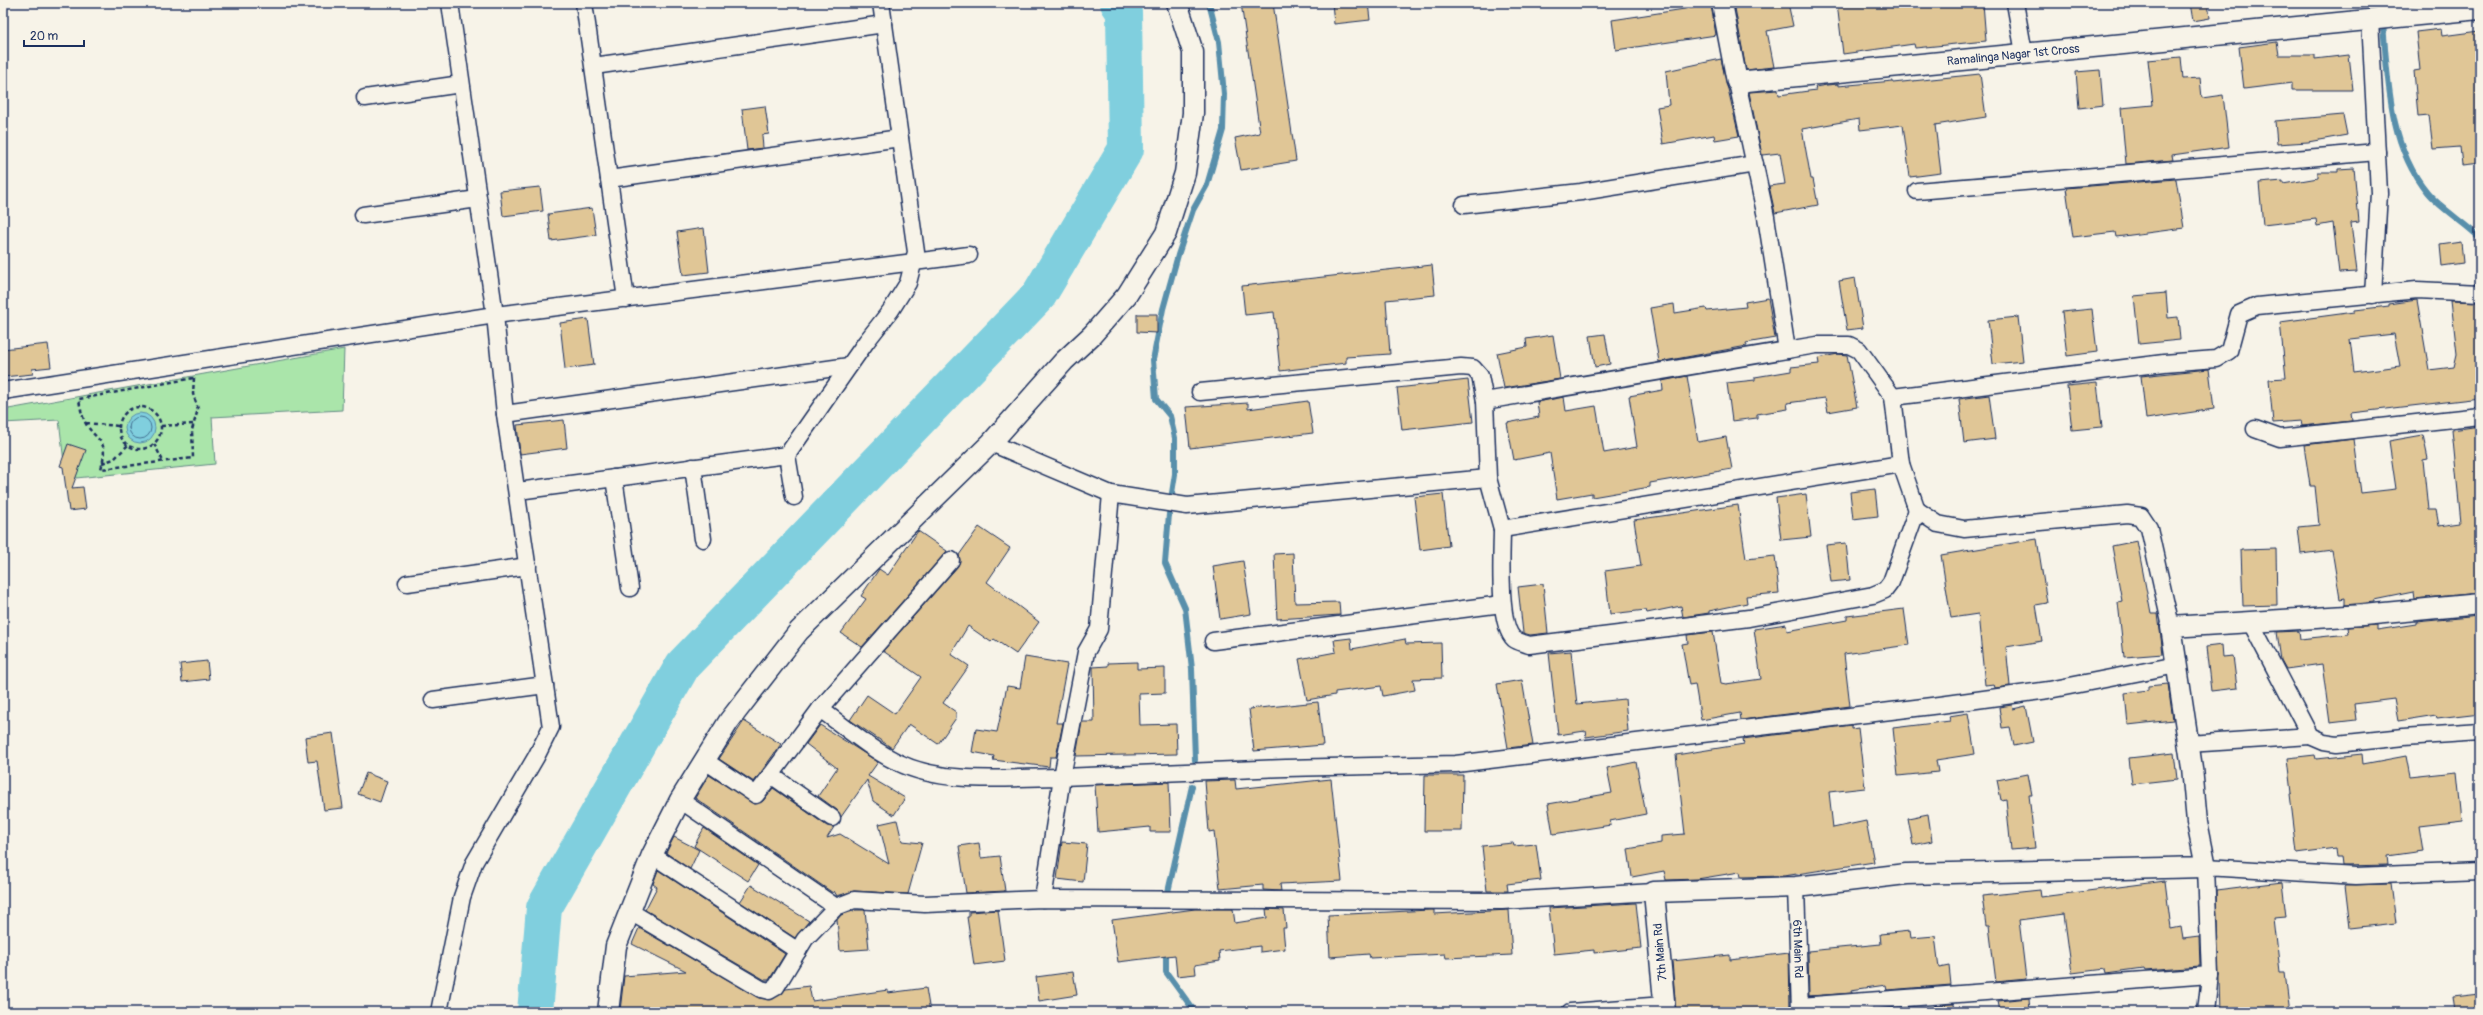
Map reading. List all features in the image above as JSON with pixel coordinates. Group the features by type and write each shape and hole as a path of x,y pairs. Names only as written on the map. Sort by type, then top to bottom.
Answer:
{"street":[{"path":"439,1012 462,897 474,863 536,757 551,727 518,491 505,414 495,315 450,3"},
{"path":"584,3 626,299"},
{"path":"794,497 786,455 891,310 908,282 915,262 916,252 881,3"},
{"path":"608,1012 616,946 652,855 680,800 729,721 799,631 991,443 1064,361 1092,335 1128,295 1166,233 1185,173 1193,112 1193,52 1177,3"},
{"path":"1722,3 1737,82 1766,217 1787,350"},
{"path":"2015,3 2024,53"},
{"path":"2399,9 2480,9"},
{"name":"Ramalinga Nagar 1st Cross","path":"1737,82 2370,19 2399,9"},
{"path":"2370,19 2379,193 2373,295"},
{"path":"594,66 884,24"},
{"path":"365,98 461,84"},
{"path":"609,178 900,138"},
{"path":"1917,191 2377,152"},
{"path":"1464,205 1581,192 1755,164"},
{"path":"363,215 478,199"},
{"path":"3,391 495,315 969,256"},
{"path":"1893,397 2216,359 2229,351 2235,322 2239,314 2246,309 2257,306 2417,290 2480,293"},
{"path":"1485,401 1787,350 1833,344 1849,345 1859,350 1893,397 1901,464 1917,510 1938,524 1964,528 2127,514 2141,516 2149,528 2171,627 2188,744 2196,822 2206,866 2210,975 2206,1012"},
{"path":"505,414 850,366"},
{"path":"1200,392 1461,367 1473,368 1480,376 1485,401 1488,478 1502,529 1502,604 1508,631 1515,640 1529,645 1749,618 1873,595 1885,590 1891,582 1917,510"},
{"path":"2255,429 2280,438 2480,416"},
{"path":"991,443 1111,494 1164,504 1187,506 1488,478"},
{"path":"518,491 786,455"},
{"path":"1502,529 1901,464"},
{"path":"693,467 704,539"},
{"path":"614,478 630,588"},
{"path":"1043,899 1062,778 1086,652 1099,629 1111,494"},
{"path":"704,760 756,795 820,709 951,560"},
{"path":"407,583 528,566"},
{"path":"1213,641 1502,604"},
{"path":"2171,627 2364,615 2480,604"},
{"path":"2250,621 2310,736"},
{"path":"820,709 886,756 917,770 955,777 1062,778 1286,768 1456,764 1940,705 2049,690 2177,665"},
{"path":"433,700 545,685"},
{"path":"2188,744 2310,736 2324,742 2337,744 2404,737 2480,732"},
{"path":"770,775 832,818"},
{"path":"680,800 836,907"},
{"path":"652,855 798,951"},
{"path":"629,911 765,990 776,987 805,939 836,907 854,900 925,904 1043,899 1502,901 1654,892 1796,887 1906,874 2206,866 2356,876 2480,871"},
{"name":"6th Main Rd","path":"1796,887 1800,1009"},
{"name":"7th Main Rd","path":"1654,892 1664,1009"},
{"path":"1800,1009 2210,975"},
{"path":"1570,1012 1664,1009"}],"path":[{"path":"194,378 193,394 198,409 191,439 194,450 193,458 100,468 104,451 100,438 86,423 79,399 194,378"},
{"path":"141,408 155,413 161,426 160,436 154,444 140,450 128,445 120,436 119,426 127,412 141,408"},
{"path":"86,423 119,426"},
{"path":"161,426 194,424"},
{"path":"154,444 164,461"},
{"path":"102,463 114,459 128,445"}],"green space":[{"path":"344,349 342,410 212,417 215,464 66,479 59,420 3,423 3,410"}],"water":[{"path":"140,413 151,417 155,428 151,439 140,443 129,439 125,428 129,417"}],"building":[{"path":"1241,3 1273,3 1296,161 1241,170 1235,138 1260,133"},
{"path":"1332,3 1368,3 1370,20 1334,24"},
{"path":"1761,3 1788,3 1793,26 1767,31 1774,67 1746,70 1735,8"},
{"path":"1837,3 1983,3 1986,41 1915,48 1914,44 1843,54"},
{"path":"2190,3 2208,3 2210,18 2193,21"},
{"path":"1711,5 1716,35 1616,50 1612,20"},
{"path":"2441,29 2442,36 2480,31 2480,163 2462,165 2460,147 2433,149 2429,115 2418,116 2414,71 2420,70 2416,32"},
{"path":"2277,42 2279,55 2315,55 2315,59 2349,55 2353,90 2292,90 2292,83 2244,89 2239,47"},
{"path":"2181,57 2183,79 2200,78 2202,98 2223,95 2229,147 2172,155 2173,160 2126,164 2121,108 2153,105 2148,60"},
{"path":"1721,59 1739,136 1715,140 1714,135 1663,144 1657,107 1669,105 1666,71"},
{"path":"2100,70 2103,105 2079,108 2076,72"},
{"path":"1980,74 1986,117 1935,125 1941,173 1910,177 1903,125 1860,130 1859,119 1802,129 1811,179 1813,179 1818,205 1775,213 1769,186 1785,184 1780,153 1762,155 1749,92 1778,90 1779,95 1816,90 1815,87 1827,85 1838,84 1838,86 1893,81 1893,83"},
{"path":"765,106 769,134 762,135 763,148 747,150 742,109"},
{"path":"2343,115 2347,135 2308,142 2277,144 2275,121"},
{"path":"2354,168 2359,222 2351,223 2357,272 2339,273 2333,223 2317,226 2316,219 2263,225 2259,183 2283,181 2283,184 2318,178 2318,172 2338,172 2338,169"},
{"path":"2176,179 2184,228 2116,237 2115,232 2073,237 2066,188"},
{"path":"540,187 543,211 503,216 500,191"},
{"path":"592,208 596,235 551,241 548,214"},
{"path":"704,228 709,272 683,275 677,232"},
{"path":"2461,242 2463,263 2442,266 2440,245"},
{"path":"1432,265 1435,295 1386,300 1390,354 1346,357 1346,363 1280,371 1274,312 1245,315 1242,286"},
{"path":"1855,278 1863,328 1847,330 1839,281"},
{"path":"2166,293 2168,318 2178,317 2180,340 2139,344 2134,296"},
{"path":"1768,298 1775,338 1746,343 1747,346 1659,362 1650,308 1674,304 1675,313 1706,308 1707,311 1746,307 1745,302"},
{"path":"2417,300 2429,370 2454,367 2457,354 2451,301 2479,302 2480,398 2351,413 2352,421 2302,426 2301,421 2273,423 2269,379 2286,378 2280,322 2355,312 2355,310 2389,306 2389,304","holes":["2394,334 2400,366 2354,372 2350,339"]},
{"path":"2092,309 2097,352 2067,356 2062,312"},
{"path":"1137,314 1157,314 1157,333 1137,332"},
{"path":"2018,317 2023,361 1993,364 1988,320"},
{"path":"588,319 594,365 565,369 560,323"},
{"path":"1605,334 1610,364 1595,367 1590,336"},
{"path":"1553,335 1560,379 1504,388 1497,353 1527,347 1526,339"},
{"path":"48,344 51,367 32,369 33,374 3,377 3,349"},
{"path":"1838,354 1847,355 1857,407 1828,412 1825,398 1787,403 1788,409 1757,414 1757,418 1732,421 1727,383 1755,380 1755,377 1791,371 1791,367 1819,364 1818,358"},
{"path":"2209,369 2214,409 2146,419 2141,376"},
{"path":"1687,376 1698,442 1726,437 1732,469 1650,483 1650,487 1592,497 1592,493 1557,499 1550,453 1514,460 1507,423 1539,417 1537,402 1564,397 1566,411 1596,406 1604,453 1637,447 1629,396 1663,390 1662,381"},
{"path":"1468,380 1473,422 1402,430 1397,388"},
{"path":"2097,383 2102,427 2072,430 2067,386"},
{"path":"1989,395 1995,439 1964,443 1959,399"},
{"path":"1308,401 1313,433 1190,448 1186,407 1248,403 1248,409"},
{"path":"564,420 567,448 520,454 517,425"},
{"path":"2480,426 2480,593 2414,599 2413,592 2374,600 2374,602 2345,605 2345,598 2340,599 2332,550 2301,554 2298,527 2319,525 2315,486 2310,486 2304,445 2354,439 2361,493 2396,489 2389,441 2423,435 2428,459 2423,460 2428,510 2436,510 2439,526 2461,523 2452,430"},
{"path":"68,444 86,450 72,488 83,487 86,509 69,511 63,467 60,466"},
{"path":"1875,489 1878,516 1853,519 1850,492"},
{"path":"1443,494 1449,546 1420,550 1414,497"},
{"path":"1806,494 1811,537 1781,540 1776,498"},
{"path":"1738,505 1746,559 1775,556 1779,593 1746,596 1747,603 1709,611 1709,613 1683,617 1681,606 1647,613 1646,610 1610,614 1605,571 1641,566 1634,520"},
{"path":"979,527 1010,548 987,582 1039,622 1016,654 994,639 991,642 968,626 951,654 969,666 943,703 956,712 956,718 938,744 909,724 892,748 850,720 867,695 895,714 921,677 883,651 958,566 960,561 959,555"},
{"path":"918,531 947,551 862,647 841,633 866,599 861,596 879,569 888,575"},
{"path":"2037,539 2047,603 2036,605 2042,641 2006,647 2010,686 1995,688 1994,684 1985,685 1978,614 1951,618 1941,555"},
{"path":"2137,541 2151,614 2158,614 2163,654 2124,657 2118,602 2122,601 2112,546"},
{"path":"1846,543 1850,580 1831,582 1826,545"},
{"path":"2276,549 2277,605 2243,606 2241,550"},
{"path":"1293,553 1295,603 1339,602 1340,615 1277,619 1274,554"},
{"path":"1243,561 1251,614 1220,619 1213,566"},
{"path":"1543,584 1548,633 1530,635 1523,633 1518,587"},
{"path":"1904,609 1909,645 1844,654 1850,706 1741,720 1740,713 1701,720 1695,684 1689,685 1682,644 1688,643 1687,635 1713,632 1721,683 1726,684 1761,679 1754,629 1786,624 1787,631 1847,620 1847,616"},
{"path":"2480,616 2480,713 2437,718 2436,715 2398,721 2394,699 2354,704 2356,720 2330,723 2322,664 2286,669 2281,660 2277,632 2299,631 2300,639 2349,634 2348,627 2377,625 2377,630 2416,624 2416,622"},
{"path":"1351,638 1352,649 1405,639 1406,644 1441,643 1442,678 1413,679 1415,690 1383,696 1381,686 1335,692 1335,695 1307,700 1299,659 1336,652 1334,640"},
{"path":"2222,645 2223,657 2233,656 2237,688 2211,691 2206,647"},
{"path":"1571,651 1577,704 1625,699 1628,731 1586,737 1585,731 1558,735 1549,653"},
{"path":"1025,657 1067,664 1056,723 1063,723 1056,757 1050,757 1049,767 993,760 994,756 972,752 976,729 997,732 1007,686 1020,688"},
{"path":"207,661 209,679 182,682 180,664"},
{"path":"1137,662 1137,669 1165,668 1165,693 1139,694 1140,725 1176,724 1177,754 1076,756 1082,722 1094,722 1093,667 1108,666 1108,663"},
{"path":"1522,680 1533,745 1508,748 1497,684"},
{"path":"2168,684 2173,720 2128,725 2125,693 2148,690 2148,686"},
{"path":"1318,702 1323,745 1254,751 1249,709"},
{"path":"2012,705 2013,709 2026,706 2033,742 2014,746 2010,727 2002,728 1999,707"},
{"path":"1968,713 1975,754 1936,760 1938,772 1898,776 1893,728 1950,721 1949,716"},
{"path":"744,721 781,744 754,782 719,759"},
{"path":"820,725 878,762 868,776 905,798 894,815 873,801 867,780 841,817 837,810 818,796 837,768 806,744"},
{"path":"1852,725 1852,729 1858,728 1865,788 1829,792 1833,828 1866,821 1874,862 1784,876 1741,877 1740,872 1697,879 1666,880 1664,871 1632,877 1628,849 1661,843 1661,836 1685,834 1676,755 1744,744 1743,739"},
{"path":"333,733 343,808 324,810 317,761 308,762 305,737"},
{"path":"2174,753 2177,779 2132,784 2129,758"},
{"path":"2362,754 2363,764 2406,756 2410,777 2457,772 2462,821 2419,826 2423,851 2388,856 2389,865 2342,866 2341,857 2337,857 2336,848 2297,853 2290,794 2292,793 2288,758 2315,755 2316,759"},
{"path":"1636,762 1646,814 1610,821 1611,825 1553,834 1548,804 1612,793 1607,768"},
{"path":"366,773 387,781 380,802 358,794"},
{"path":"2028,774 2032,795 2029,795 2035,848 2011,850 2006,799 2001,800 1997,780"},
{"path":"709,775 755,804 763,801 773,788 827,826 834,827 827,838 840,834 889,864 879,824 897,820 902,841 922,843 908,894 854,891 837,896 834,891 833,893 695,798"},
{"path":"1425,775 1463,775 1462,831 1424,831"},
{"path":"1331,779 1342,881 1280,884 1281,891 1263,890 1263,885 1220,889 1214,831 1209,832 1205,781 1235,780 1236,789"},
{"path":"1169,782 1171,832 1150,832 1150,827 1098,832 1095,785"},
{"path":"1928,814 1932,841 1913,845 1908,818"},
{"path":"704,828 758,865 748,881 694,846"},
{"path":"674,837 699,850 690,869 666,853"},
{"path":"1062,842 1087,844 1083,882 1057,879"},
{"path":"979,843 981,858 1000,856 1005,891 966,893 959,846"},
{"path":"1513,843 1514,846 1536,844 1541,880 1507,884 1508,891 1487,891 1482,846"},
{"path":"658,870 785,954 769,980 765,980 645,910 657,887 653,884"},
{"path":"2165,881 2171,929 2181,927 2183,939 2199,937 2200,966 2144,970 2143,968 2106,973 2105,969 2072,973 2064,914 2019,920 2026,979 1996,982 1989,926 1986,926 1982,896 2040,890 2041,897"},
{"path":"2282,882 2286,917 2274,918 2280,972 2285,972 2290,1012 2220,1012 2216,890"},
{"path":"2391,884 2396,923 2350,928 2345,885"},
{"path":"751,885 809,921 795,938 740,902"},
{"path":"1636,903 1641,948 1594,953 1594,950 1554,954 1549,908"},
{"path":"1195,909 1233,909 1235,923 1267,918 1266,909 1284,910 1286,928 1283,928 1285,949 1260,952 1260,946 1219,951 1220,961 1195,965 1196,974 1177,976 1175,955 1118,962 1112,920"},
{"path":"856,910 865,910 869,949 840,951 837,920 841,915"},
{"path":"998,910 1005,961 974,965 967,917 969,917 969,912"},
{"path":"1434,910 1434,914 1509,910 1512,955 1446,958 1445,954 1370,958 1369,954 1330,957 1328,915"},
{"path":"639,928 759,998 773,999 786,989 809,986 812,1001 888,990 888,993 926,988 930,1012 716,1012 716,1009 695,1012 658,1012 658,1008 620,1011 624,976 686,971 632,944"},
{"path":"1910,931 1911,938 1935,936 1939,968 1949,966 1951,985 1887,990 1886,985 1851,990 1852,993 1809,996 1808,951 1881,944 1880,934"},
{"path":"1789,953 1790,1012 1676,1012 1672,961 1730,955 1730,960"},
{"path":"1073,972 1077,995 1039,1001 1036,977"},
{"path":"2478,994 2480,1012 2454,1012 2452,997"},
{"path":"2029,998 2030,1012 2000,1012 1998,1001"},
{"path":"1954,1004 1955,1012 1934,1012 1934,1005"}],"waterway":[{"path":"535,1012 544,908 683,665 1039,295 1126,149 1124,12 1118,3"},
{"path":"1172,493 1175,474 1175,438 1170,416 1156,399 1153,360 1163,309 1178,255 1193,210 1207,185 1223,130 1224,94 1219,42 1209,3"},
{"path":"2381,3 2391,102 2403,150 2413,172 2427,192 2480,238"},
{"path":"1169,514 1165,563 1185,608 1192,669 1195,760"},
{"path":"1168,892 1192,786"},
{"path":"1166,948 1166,972 1195,1012"}]}
